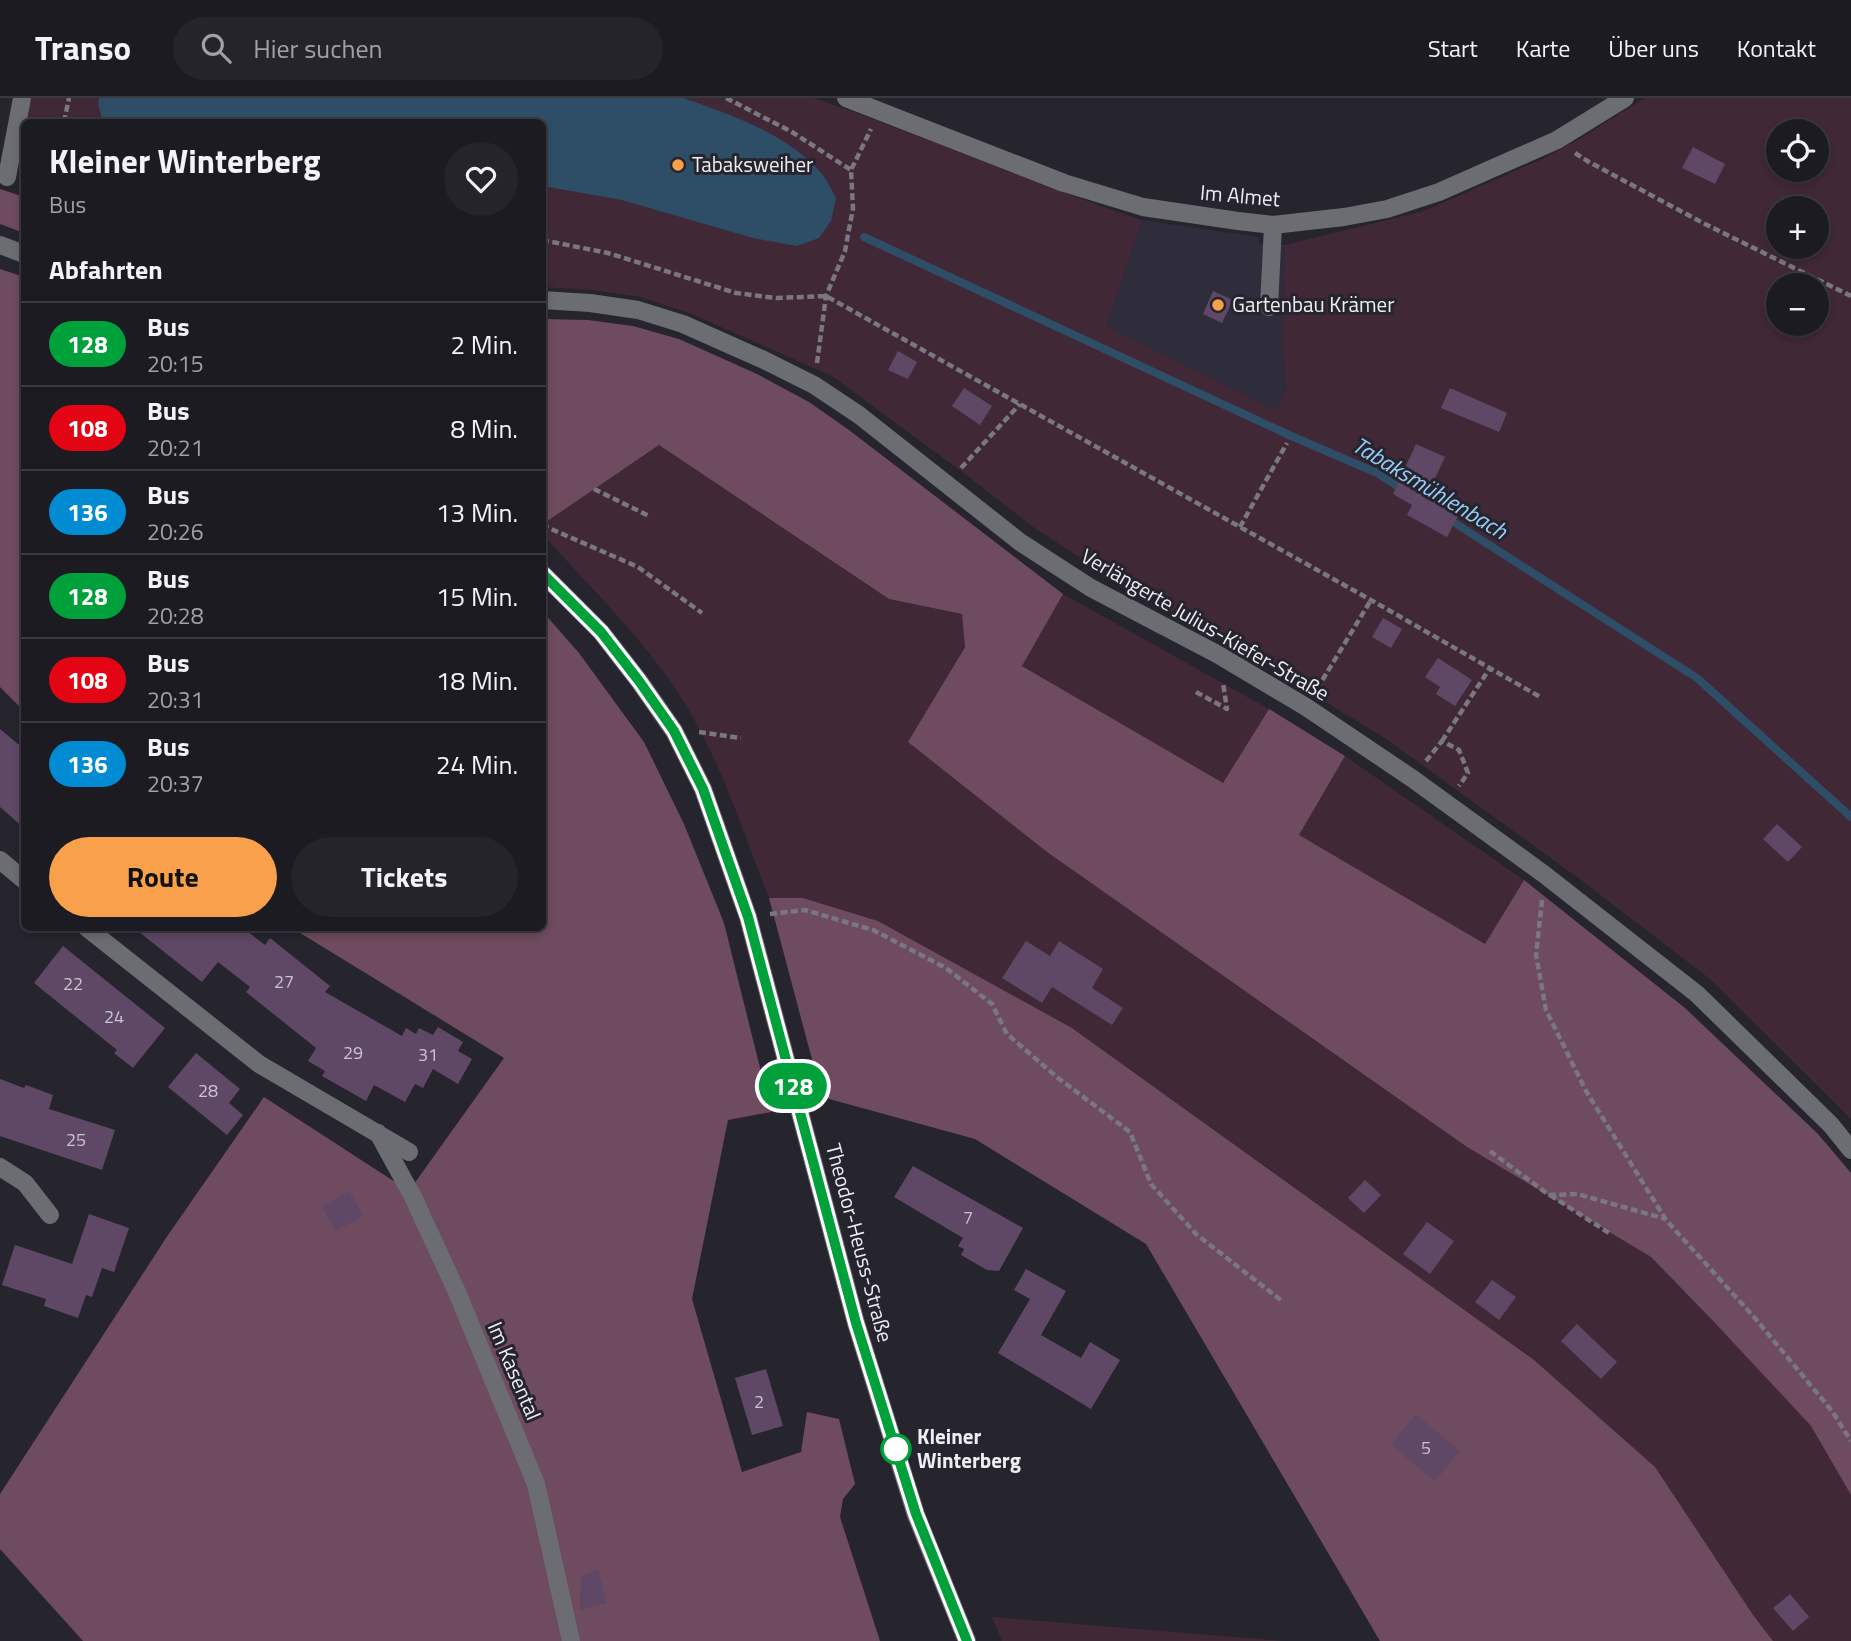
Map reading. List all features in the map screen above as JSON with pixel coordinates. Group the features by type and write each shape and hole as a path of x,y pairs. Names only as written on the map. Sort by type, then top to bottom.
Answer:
{"street":[{"path":"11,178 22,98"},
{"name":"Im Almet","path":"846,98 1064,183 1143,207 1273,225 1387,209 1439,192 1557,140 1625,98"},
{"path":"1269,307 1273,225"},
{"path":"0,245 21,253"},
{"name":"Verlängerte Julius-Kiefer-Straße","path":"546,300 638,310 731,344 814,385 859,415 1020,542 1091,588 1217,654 1306,707 1413,779 1545,875 1697,994 1830,1125 1851,1150"},
{"name":"Theodor-Heuss-Straße","path":"546,577 601,632 674,731 703,789 748,917 856,1323 916,1514 967,1641"},
{"path":"0,860 21,878"},
{"path":"90,931 259,1064 409,1152"},
{"name":"Im Kasental","path":"378,1133 413,1197 457,1292 536,1485 571,1641"},
{"path":"0,1167 25,1183 50,1215"}],"path":[{"path":"65,119 69,98"},
{"path":"726,98 792,132 851,170"},
{"path":"814,385 826,296 847,240 853,209 851,170 879,110"},
{"path":"1557,140 1601,169 1851,296"},
{"path":"546,241 576,245 630,259 736,293 776,298 826,296 1542,698"},
{"path":"947,484 1020,404"},
{"path":"1240,527 1287,443"},
{"path":"594,489 649,516"},
{"path":"546,527 638,567 702,613"},
{"path":"1306,707 1371,600"},
{"path":"1196,692 1227,709 1217,654"},
{"path":"1413,779 1442,741 1490,668"},
{"path":"674,731 741,738"},
{"path":"1442,741 1459,750 1468,773 1447,804"},
{"path":"1545,875 1535,955 1546,1010 1586,1091 1667,1220 1754,1317 1832,1411 1851,1441"},
{"path":"748,917 805,910 873,930 946,968 992,1004 1007,1034 1130,1132 1151,1184 1196,1234 1282,1301"},
{"path":"1490,1150 1549,1195 1609,1234"},
{"path":"1549,1195 1577,1194 1667,1220"}],"shaded area":[{"path":"31,98 814,98 1142,220 1106,326 1276,410 1286,390 1282,345 1285,245 1424,211 1542,159 1645,98 1851,98 1851,1119 1710,979 1581,880 1385,738 1215,635 1126,588 1033,527 832,376 689,313 640,297 546,287 546,119 27,119"},
{"path":"0,189 21,196 21,232 0,224"},
{"path":"1142,220 1258,237 1260,244 1285,245 1282,345 1286,390 1276,411 1106,326"},
{"path":"0,269 21,276 21,708 0,687"},
{"path":"546,319 588,320 633,326 679,339 757,374 809,402 1063,594 1022,666 1223,783 1269,709 1345,756 1299,835 1485,944 1524,880 1685,1008 1818,1134 1851,1173 1851,1495 1811,1426 1651,1257 1467,1147 1047,852 908,742 965,647 962,614 889,599 659,445 546,522"},
{"path":"659,445 889,599 962,614 965,646 909,742 1047,852 1467,1147 1651,1257 1811,1426 1851,1495 1851,1641 1773,1641 1534,1360 1072,1028 878,921 803,898 769,898 716,764 690,712 661,668 629,628 546,538 546,521"},
{"path":"1063,594 1269,709 1223,784 1021,665"},
{"path":"546,615 579,653 644,742 684,824 724,923 771,1112 728,1120 692,1299 742,1472 801,1452 807,1412 839,1419 855,1484 843,1499 840,1517 880,1641 83,1641 0,1549 0,1494 168,1235 264,1097 409,1191 504,1058 297,931 546,931"},
{"path":"1345,756 1524,880 1485,944 1298,835"},
{"path":"769,898 803,898 878,921 1072,1028 1534,1360 1655,1467 1773,1641 1380,1641 1146,1244 975,1139 822,1097"},
{"path":"992,1617 1284,1641 1002,1641"}],"water":[{"name":"Tabaksweiher","path":"99,98 683,98 758,127 793,148 822,174 836,198 831,221 819,238 797,246 753,238 622,200 546,187 546,119 102,119"}],"building":[{"path":"1693,147 1725,164 1715,184 1682,168"},
{"path":"1213,291 1233,300 1222,323 1203,314"},
{"path":"898,351 917,362 908,379 888,370"},
{"path":"964,388 992,406 980,425 952,406"},
{"path":"1450,388 1507,413 1499,432 1441,408"},
{"path":"1416,444 1445,457 1427,495 1460,512 1447,537 1407,515 1412,505 1393,494"},
{"path":"1383,618 1402,629 1391,648 1372,637"},
{"path":"1438,658 1472,680 1455,706 1436,694 1440,687 1425,677"},
{"path":"0,729 21,746 21,825 0,807"},
{"path":"1777,824 1802,847 1788,862 1763,839"},
{"path":"138,931 247,931 265,945 270,938 330,986 325,992 402,1036 406,1028 416,1034 419,1028 433,1035 438,1027 463,1042 458,1051 472,1059 458,1084 433,1069 423,1088 415,1084 405,1102 374,1085 366,1101 322,1076 325,1071 308,1061 316,1048 246,992 250,987 218,962 202,982"},
{"path":"1026,941 1050,956 1059,941 1103,969 1092,988 1123,1008 1112,1025 1052,987 1042,1003 1002,978"},
{"path":"63,946 165,1028 133,1068 114,1053 117,1050 34,983"},
{"path":"196,1053 240,1089 229,1103 243,1115 227,1135 168,1087"},
{"path":"0,1079 53,1095 49,1109 115,1130 102,1170 0,1136"},
{"path":"913,1166 1023,1228 999,1271 987,1270 961,1255 964,1249 958,1246 963,1238 894,1197"},
{"path":"1365,1180 1381,1195 1364,1213 1348,1198"},
{"path":"350,1191 363,1216 335,1231 322,1206"},
{"path":"89,1214 129,1228 114,1272 102,1268 92,1297 86,1295 78,1318 44,1306 46,1299 2,1285 15,1245 72,1264"},
{"path":"1427,1222 1454,1241 1430,1274 1403,1254"},
{"path":"1026,1269 1066,1291 1041,1335 1081,1358 1090,1342 1120,1360 1091,1409 998,1353 1030,1299 1014,1290"},
{"path":"1492,1280 1516,1297 1499,1320 1475,1302"},
{"path":"1577,1324 1617,1362 1601,1379 1561,1341"},
{"path":"766,1369 783,1426 752,1435 735,1378"},
{"path":"1416,1414 1460,1451 1435,1481 1391,1445"},
{"path":"598,1570 607,1603 580,1610 581,1576"},
{"path":"1790,1594 1809,1617 1793,1631 1773,1608"}],"waterway":[{"name":"Tabaksmühlenbach","path":"864,237 1289,435 1377,473 1403,490"},
{"name":"Tabaksmühlenbach","path":"1447,518 1697,678 1851,817"}],"bus line":[{"name":"128","path":"546,577 601,632 639,681 674,731 703,789 748,917 856,1323 916,1514 967,1641"}],"place":[{"name":"Tabaksweiher","path":"678,165"},
{"name":"Gartenbau Krämer","path":"1218,305"},
{"name":"Kleiner Winterberg","path":"896,1449"}]}
